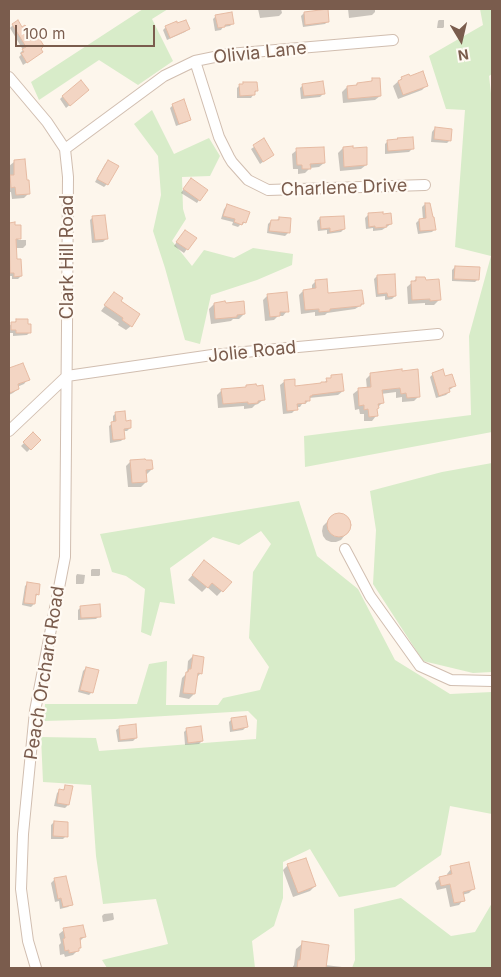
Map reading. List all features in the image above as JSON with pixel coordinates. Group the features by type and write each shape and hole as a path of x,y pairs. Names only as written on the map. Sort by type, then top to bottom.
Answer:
{"street":[{"name":"Olivia Lane","path":"65,149 164,76 195,61 229,54 393,40"},
{"name":"Charlene Drive","path":"195,61 219,137 232,162 248,180 268,190 425,185"},
{"name":"Clark Hill Road","path":"9,77 46,122 65,149 68,177 67,376"},
{"name":"Jolie Road","path":"67,376 212,356 438,334"},
{"path":"9,431 67,376"},
{"name":"Peach Orchard Road","path":"36,968 28,941 22,889 23,834 35,711 65,557 67,376"},
{"path":"345,549 370,596 420,666 451,680 492,681"}],"green space":[{"path":"143,9 168,9 152,19 173,61 138,85 99,60 39,100 31,82"},
{"path":"480,9 492,9 492,74 489,76 492,102 492,432 305,467 304,436 471,415 469,336 491,256 455,247 465,110 446,109 429,56 483,25"},
{"path":"152,110 174,154 209,138 220,156 210,176 182,177 183,209 186,219 172,241 192,266 204,250 234,258 253,248 293,254 292,265 257,280 211,295 200,344 185,340 153,231 161,195 158,156 134,124"},
{"path":"492,463 492,672 473,673 423,661 373,584 376,530 370,491 442,472"},
{"path":"299,501 317,556 358,589 395,660 450,694 492,692 492,814 450,806 441,855 395,887 339,897 310,849 283,862 283,898 274,926 252,941 255,968 107,968 102,960 168,944 156,899 103,904 96,856 91,785 43,782 41,737 96,738 99,751 256,739 257,720 248,711 44,721 45,704 137,704 149,664 167,661 166,705 218,705 223,698 260,690 269,667 249,638 253,572 271,544 261,531 239,545 213,537 170,568 175,604 160,602 151,636 141,632 145,589 126,576 112,572 100,534"},
{"path":"401,898 451,936 475,932 492,903 492,968 352,968 355,960 354,909"}],"building":[{"path":"328,9 329,22 305,25 304,12"},
{"path":"232,12 234,24 218,28 215,15"},
{"path":"18,20 22,27 25,25 35,41 39,38 44,46 41,49 43,52 27,63 21,53 24,52 22,49 26,47 12,24"},
{"path":"186,20 190,29 170,38 165,26 177,21 177,23"},
{"path":"423,71 428,86 403,95 398,81 402,79 401,77"},
{"path":"372,78 380,78 381,96 348,99 347,86 372,81"},
{"path":"81,80 89,90 70,106 62,96"},
{"path":"323,81 325,94 304,96 302,84"},
{"path":"243,82 257,82 258,91 255,91 255,95 240,96 239,84 243,84"},
{"path":"184,99 191,120 179,124 172,104"},
{"path":"435,127 452,129 451,141 434,139"},
{"path":"413,137 414,149 388,151 387,140"},
{"path":"264,138 274,155 263,162 253,145"},
{"path":"353,146 353,148 367,147 367,165 344,167 343,147"},
{"path":"324,147 325,163 310,164 311,169 302,169 302,165 297,165 296,148"},
{"path":"25,159 30,194 16,195 15,187 11,188 10,175 14,175 14,160"},
{"path":"108,160 119,166 108,185 97,179"},
{"path":"191,178 208,190 200,201 183,189"},
{"path":"425,203 430,203 436,230 420,231 419,219 426,218"},
{"path":"227,204 250,212 246,223 243,222 242,225 234,222 235,219 223,216"},
{"path":"383,212 383,214 391,213 392,224 386,225 387,227 369,227 368,213"},
{"path":"105,215 108,239 95,240 92,216"},
{"path":"344,216 345,229 330,232 330,228 321,229 320,217"},
{"path":"279,217 291,218 290,233 269,231 271,220 279,220"},
{"path":"15,222 15,225 21,225 21,239 16,239 17,259 21,259 22,276 14,277 14,273 10,273 9,223"},
{"path":"185,230 197,238 188,250 176,242"},
{"path":"455,266 480,267 479,280 454,279"},
{"path":"395,274 396,296 388,297 387,293 378,294 377,275"},
{"path":"416,277 425,277 426,280 439,279 441,300 412,300 411,281 416,281"},
{"path":"327,279 328,293 362,290 364,304 361,304 361,306 330,309 330,311 319,312 319,309 305,310 303,290 316,288 315,280"},
{"path":"114,292 123,298 121,301 140,314 132,327 122,320 123,318 104,305"},
{"path":"287,292 289,312 280,312 280,316 270,317 267,294"},
{"path":"225,301 226,303 244,301 245,314 237,315 237,317 215,319 214,303"},
{"path":"16,319 28,319 28,324 31,324 31,333 16,333 16,330 11,330 11,322 16,322"},
{"path":"23,363 30,380 18,384 19,389 10,393 9,368"},
{"path":"402,369 402,371 418,369 420,397 407,398 406,393 401,394 400,388 382,390 384,403 378,404 378,416 369,417 368,409 364,410 364,405 359,406 358,388 371,387 370,373"},
{"path":"443,369 445,376 452,374 456,386 449,388 450,392 439,396 432,373"},
{"path":"342,374 344,391 312,395 310,396 310,401 297,404 298,410 287,411 284,380 295,379 295,386 327,382 326,378 331,378 331,375"},
{"path":"256,384 257,386 263,385 265,400 248,404 248,402 223,404 221,389 246,387 246,385"},
{"path":"125,411 126,421 131,420 131,428 124,429 125,439 113,440 111,422 116,421 115,412"},
{"path":"33,432 41,440 31,450 23,442"},
{"path":"130,460 152,460 153,469 146,470 147,482 132,483"},
{"path":"339,513 348,516 351,525 348,534 339,537 330,534 327,525 330,516"},
{"path":"204,560 232,582 223,592 212,583 208,588 192,575"},
{"path":"27,582 40,584 39,595 36,594 35,604 24,603"},
{"path":"100,604 101,617 81,618 80,606"},
{"path":"193,655 204,657 202,674 198,673 195,694 183,693 186,672 191,669"},
{"path":"86,667 99,670 93,693 80,690"},
{"path":"246,716 248,727 233,730 231,718"},
{"path":"136,724 137,738 120,740 119,726"},
{"path":"201,726 203,741 188,743 186,728"},
{"path":"65,785 73,786 69,805 57,803 59,789 64,790"},
{"path":"54,821 68,822 68,837 53,836"},
{"path":"306,858 316,886 298,893 287,864"},
{"path":"469,862 475,889 463,892 465,901 454,903 450,884 441,886 439,877 452,874 450,866"},
{"path":"66,876 73,905 63,907 61,898 58,899 54,878"},
{"path":"83,925 86,937 80,938 81,948 79,948 79,951 69,953 69,950 65,951 63,928"},
{"path":"302,941 329,945 326,968 297,968"}]}
